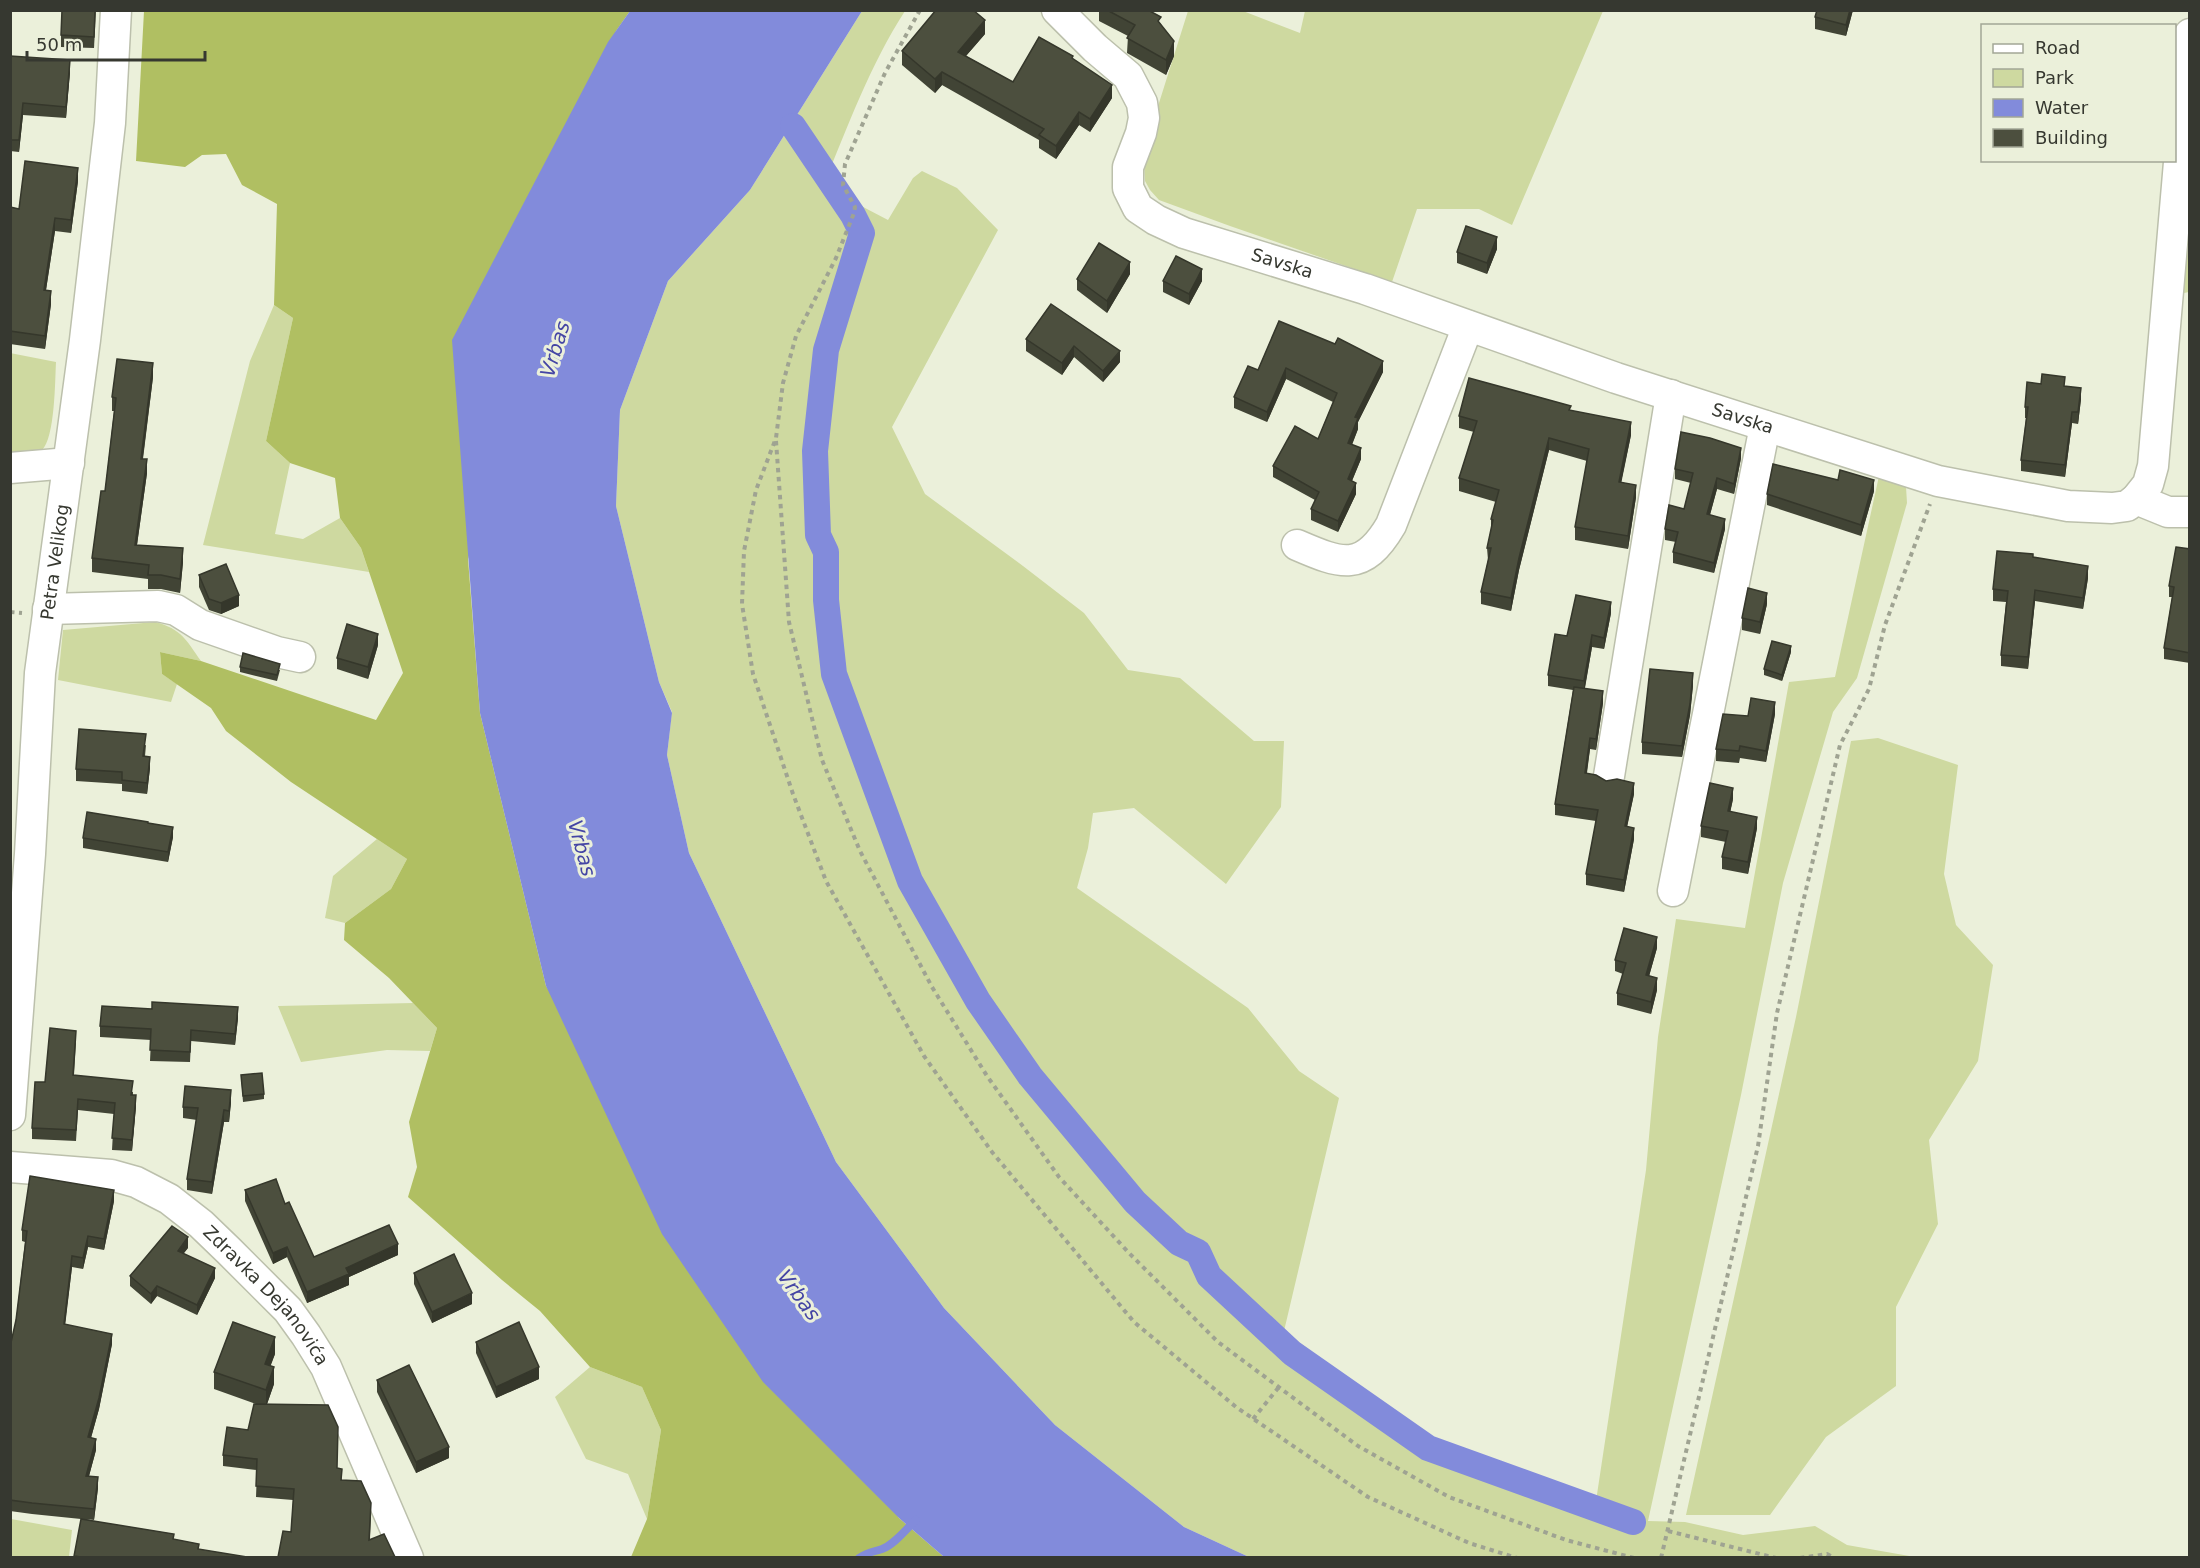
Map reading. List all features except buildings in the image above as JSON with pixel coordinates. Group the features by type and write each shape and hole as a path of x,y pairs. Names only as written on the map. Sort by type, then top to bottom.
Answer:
{"street":[{"name":"Petra Velikog","path":"10,1115 20,852 48,609 69,464 110,123 116,10"},
{"name":"Savska","path":"1057,10 1095,48 1128,76 1142,104 1144,118 1141,133 1128,167 1128,188 1138,208 1156,220 1184,233 1365,289 1671,395 1938,481 2068,506 2112,508 2127,506 2136,499"},
{"path":"2190,34 2153,466 2148,484 2136,499 2168,512 2190,512"},
{"path":"1297,545 1326,557 1343,561 1357,559 1371,553 1382,541 1391,525 1468,326"},
{"path":"1609,776 1671,395"},
{"path":"1673,891 1765,426"},
{"path":"10,468 69,464"},
{"path":"48,609 158,606 176,610 200,625 277,652 300,657"},
{"name":"Zdravka Dejanovića","path":"10,1167 111,1175 136,1182 169,1199 201,1224 229,1251 288,1310 326,1367 408,1557"}],"path":[{"path":"920,10 885,73 845,164 843,185 855,207 854,213 836,258 796,336 783,383 776,438 789,622 822,760 860,852 932,987 987,1076 1059,1177 1129,1253 1218,1342 1358,1446 1449,1497 1566,1540 1634,1557"},
{"path":"776,438 756,490 744,551 742,604 753,674 793,794 826,881 924,1056 992,1152 1134,1322 1236,1407 1368,1497 1469,1543 1517,1557"},
{"path":"1661,1557 1758,1146 1777,1013 1840,745 1869,689 1885,625 1938,481"},
{"path":"1253,1419 1279,1387"},
{"path":"1668,1531 1776,1557"},
{"path":"1800,1557 1827,1554 1834,1557"}],"green space":[{"path":"144,11 630,11 616,31 468,559 480,713 546,986 899,1518 944,1557 631,1557 647,1519 661,1430 642,1387 590,1367 540,1311 408,1197 417,1167 409,1122 437,1028 389,978 344,940 345,923 391,889 407,859 291,782 226,731 211,708 162,674 160,652 201,661 376,720 403,673 361,548 340,518 335,478 290,463 266,441 293,318 274,305 277,204 242,185 226,154 202,155 185,167 136,161"},
{"path":"862,11 905,11 870,74 823,186 888,220 913,178 922,171 957,188 998,230 892,427 925,494 1084,613 1128,670 1180,678 1254,741 1284,741 1281,807 1226,884 1134,808 1093,813 1088,848 1077,888 1248,1008 1299,1071 1339,1098 1284,1331 1417,1430 1525,1476 1596,1501 1646,1170 1658,1037 1676,919 1745,928 1789,682 1835,677 1879,476 1906,487 1907,503 1857,678 1833,712 1783,883 1741,1095 1648,1521 1685,1522 1743,1535 1815,1526 1847,1545 1915,1557 1249,1557 1184,1527 1055,1425 944,1308 836,1162 689,853 667,755 672,712 659,682 616,506 620,410 668,281 750,190"},
{"path":"1188,11 1243,11 1300,33 1305,11 1603,11 1512,225 1479,209 1417,209 1392,282 1159,200 1150,190 1145,181 1143,145 1153,122"},
{"path":"2189,165 2189,292 2179,294"},
{"path":"274,305 293,318 266,441 290,463 275,534 303,539 340,518 361,548 369,572 203,545 250,361"},
{"path":"10,353 56,362 54,409 46,444 35,454 10,461"},
{"path":"155,622 177,632 187,641 201,661 160,652 162,674 177,684 171,702 58,680 63,630"},
{"path":"1878,738 1958,765 1944,874 1956,925 1993,965 1978,1061 1929,1140 1938,1224 1896,1307 1896,1386 1826,1437 1770,1515 1686,1515 1796,1017 1851,741"},
{"path":"377,839 407,859 391,889 345,923 325,918 333,876"},
{"path":"413,1003 437,1028 430,1051 387,1050 301,1062 278,1006"},
{"path":"590,1367 642,1387 661,1430 647,1519 628,1474 586,1459 555,1397"},
{"path":"11,1519 72,1530 69,1557 11,1557"}],"water":[{"name":"Vrbas","path":"630,11 862,11 750,190 668,281 620,410 616,506 659,682 672,713 667,755 689,853 836,1162 944,1308 1055,1425 1184,1527 1249,1557 944,1557 899,1518 763,1382 662,1234 546,986 480,713 452,340 608,42"}],"waterway":[{"path":"793,126 853,215 862,233 826,350 815,451 818,535 826,552 826,600 834,674 910,881 978,1001 1030,1076 1135,1202 1179,1243 1198,1252 1209,1276 1292,1353 1428,1448 1633,1522"},
{"path":"859,1558 891,1544 916,1520"}]}
